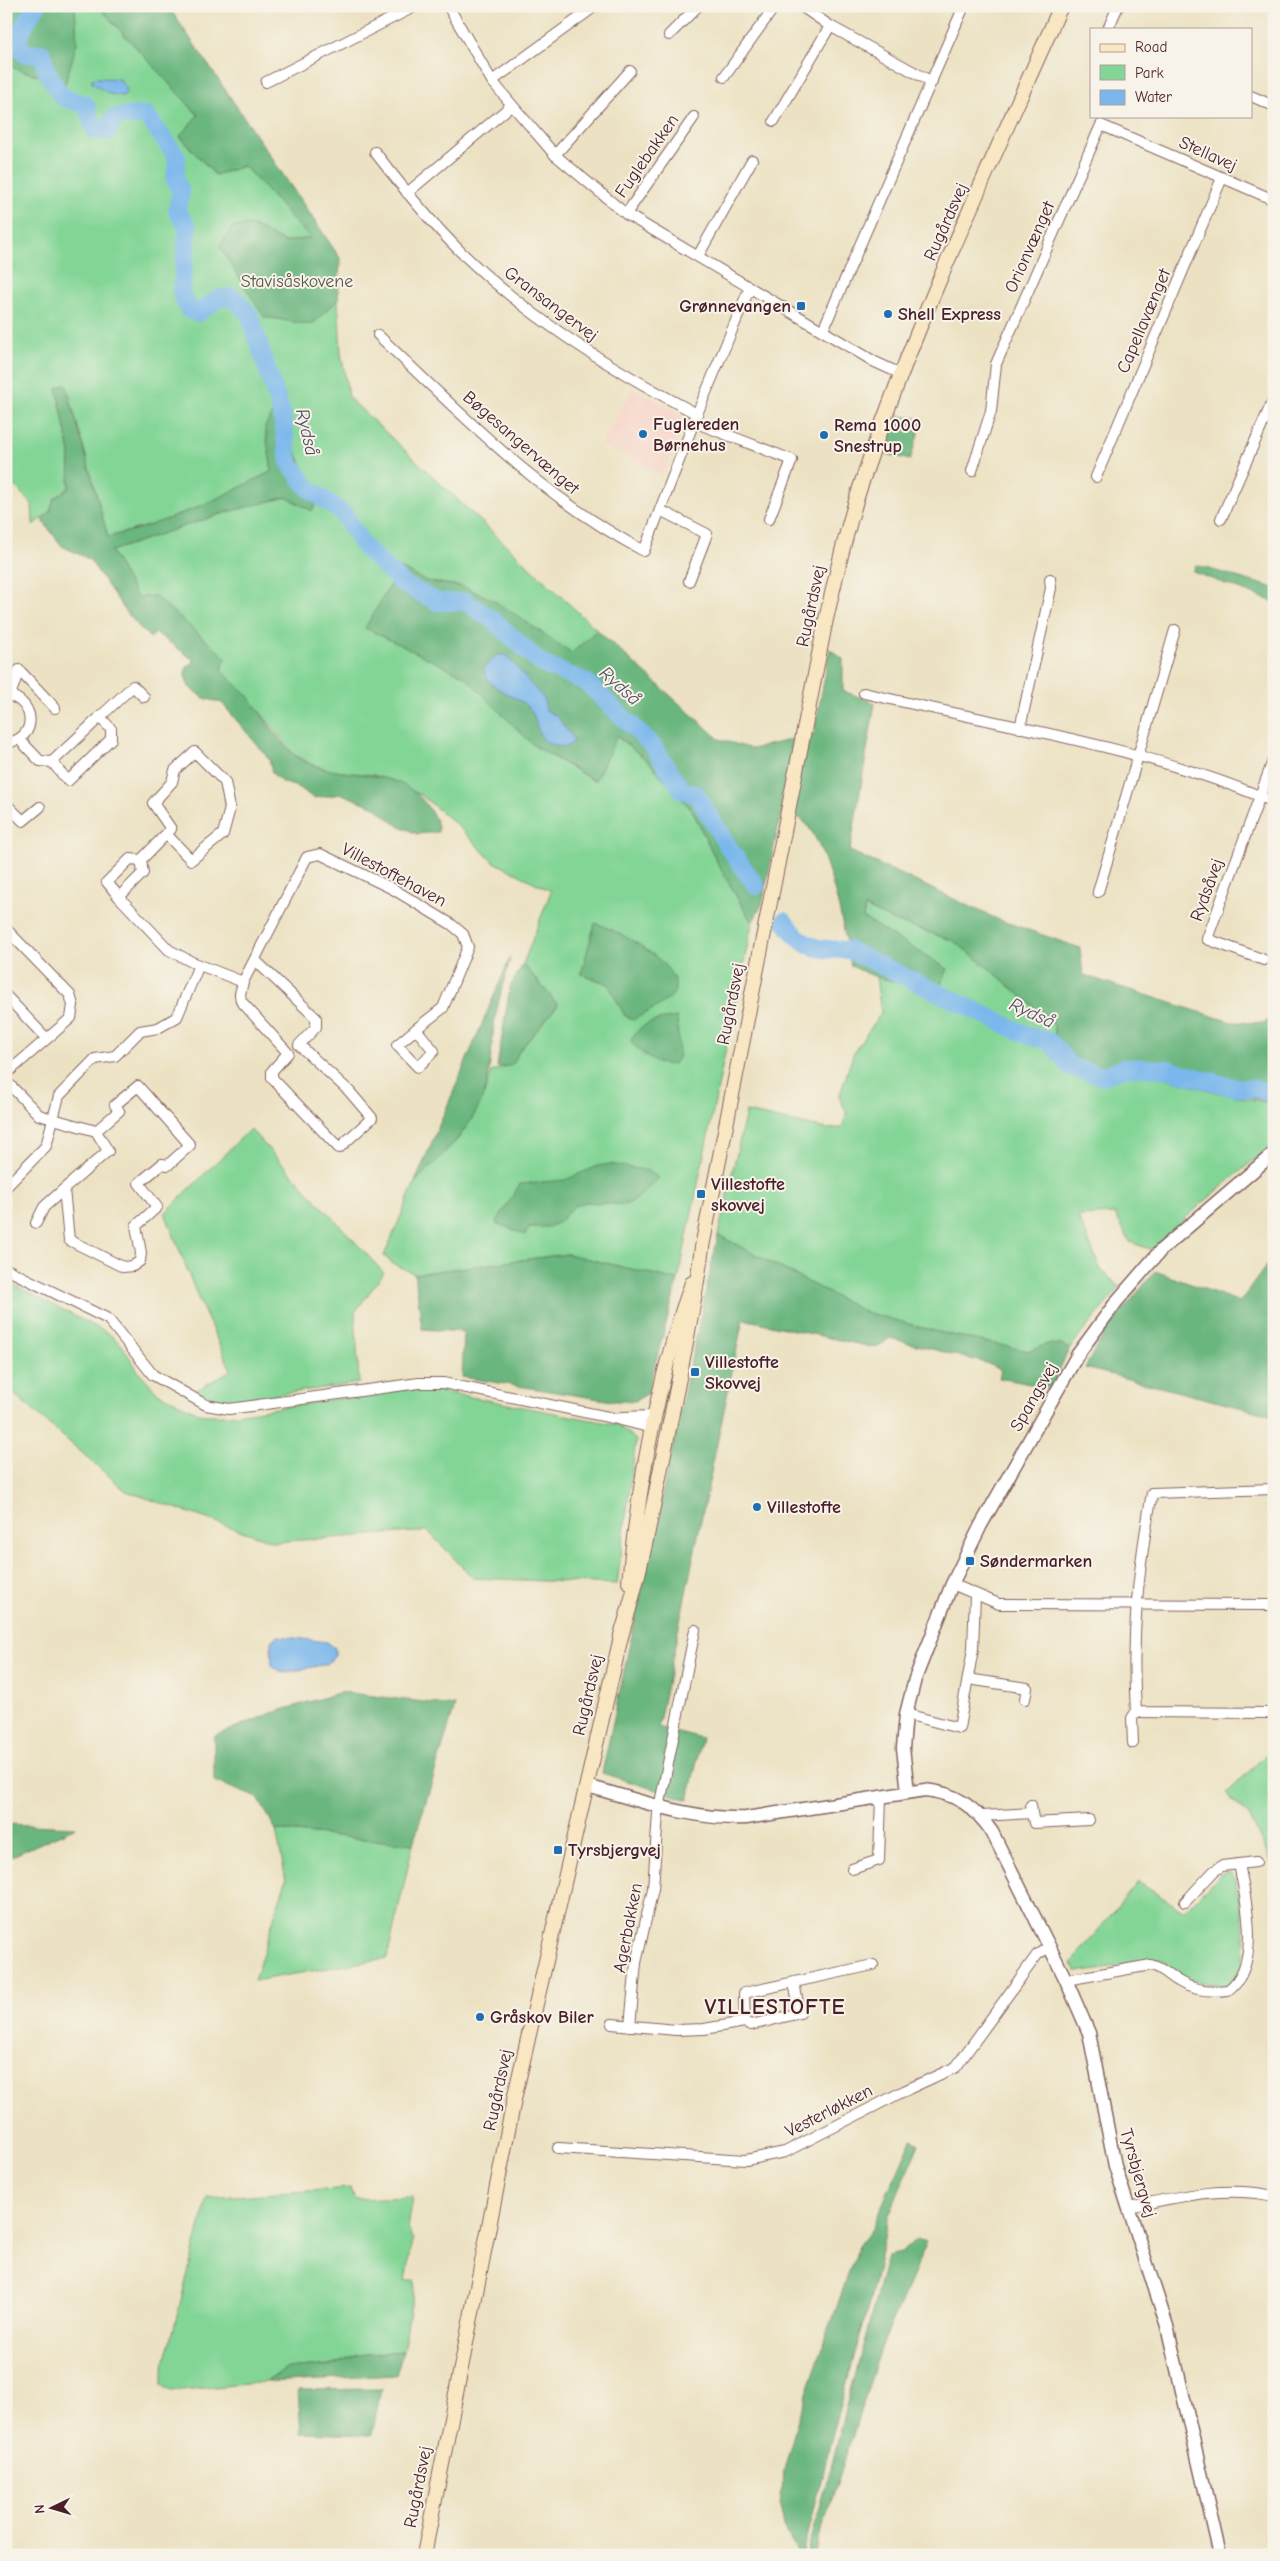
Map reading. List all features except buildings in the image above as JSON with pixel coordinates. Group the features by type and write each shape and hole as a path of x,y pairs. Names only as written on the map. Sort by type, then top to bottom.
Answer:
{"main road":[{"name":"Rugårdsvej","path":"424,2555 515,2095 621,1636 634,1594 652,1508 650,1490 652,1471 661,1425 672,1338 702,1247 825,624 843,544 866,468 901,374 1061,6"},
{"name":"Rugårdsvej","path":"621,1636 639,1491 661,1425"}],"street":[{"path":"266,82 416,6"},
{"name":"Fuglebakken","path":"448,6 492,81 512,105 555,155 626,214 875,362 901,374"},
{"path":"669,36 698,6"},
{"path":"724,77 775,6"},
{"path":"801,6 830,26 932,82"},
{"path":"823,330 964,6"},
{"path":"1108,28 1118,6"},
{"path":"492,81 590,10"},
{"path":"774,121 830,26"},
{"path":"555,155 630,71"},
{"path":"1252,96 1274,106"},
{"path":"407,192 512,105"},
{"name":"Fuglebakken","path":"626,214 694,117"},
{"name":"Stellavej","path":"1101,125 1274,200"},
{"name":"Orionvænget","path":"972,471 991,411 996,364 1101,125"},
{"name":"Gransangervej","path":"374,152 461,252 502,289 558,333 696,418 792,460 769,520"},
{"path":"698,256 752,160"},
{"name":"Capellavænget","path":"1096,477 1222,178"},
{"name":"Bøgesangervænget","path":"378,334 521,469 606,531 644,551 750,288"},
{"path":"1221,519 1274,398"},
{"path":"660,510 707,534 689,581"},
{"path":"1020,728 1051,588 1050,579"},
{"path":"1098,892 1175,630"},
{"path":"6,743 19,739 29,728 31,720 28,711 15,697 8,695 19,670 55,708"},
{"path":"52,762 134,686 144,697"},
{"path":"864,693 1137,756 1195,772 1274,802"},
{"path":"19,739 40,761 52,762 68,781 111,739 111,729 100,717"},
{"path":"119,897 143,873 142,860 171,829 153,803 172,782 175,770 195,752 224,782 230,808 223,834 191,860 167,835"},
{"name":"Rydsåvej","path":"1264,960 1207,939 1274,758"},
{"path":"6,804 23,822 40,808"},
{"name":"Villestoftehaven","path":"243,982 307,857 320,854 393,889 450,924 467,940 468,947 443,1008 416,1029"},
{"path":"142,860 130,859 107,882 169,950 199,965 243,982 240,994 241,1001 288,1053 272,1071 272,1078 339,1148 372,1118 349,1091 299,1045 316,1026 316,1018 255,960"},
{"path":"6,929 70,995 73,1005 71,1018 6,1074"},
{"path":"6,1187 46,1146 59,1096 95,1059 115,1056 140,1031 158,1028 177,1018 199,965"},
{"path":"6,996 46,1038"},
{"path":"64,1189 69,1240 123,1267 133,1266 140,1261 142,1253 136,1226 157,1207 139,1183 162,1164 168,1165 190,1145 138,1086 115,1105 119,1111 96,1131"},
{"path":"8,1087 39,1115 96,1131 108,1151 44,1206 36,1223"},
{"name":"Spangsvej","path":"908,1792 903,1748 906,1714 915,1679 952,1584 981,1525 1078,1354 1129,1286 1161,1250 1274,1153"},
{"path":"6,1269 108,1319 121,1332 153,1375 206,1405 229,1410 419,1383 435,1383 613,1418 661,1425"},
{"path":"1133,1744 1132,1718 1136,1712 1133,1661 1135,1605 1152,1494 1274,1489"},
{"path":"952,1584 999,1604 1274,1605"},
{"path":"906,1714 959,1728 973,1650 976,1594"},
{"path":"660,1806 695,1630"},
{"path":"968,1679 1027,1688 1025,1699"},
{"path":"1136,1712 1271,1713"},
{"name":"Tyrsbjergvej","path":"587,1786 706,1817 746,1818 908,1792 940,1791 955,1796 982,1816 1050,1946 1089,2033 1115,2166 1167,2326 1220,2555"},
{"path":"852,1869 879,1860 881,1796"},
{"name":"Agerbakken","path":"630,2026 636,1963 653,1889 660,1806"},
{"path":"982,1816 1032,1809 1034,1822 1089,1820"},
{"path":"1185,1902 1214,1871 1222,1866 1256,1862"},
{"path":"1066,1980 1151,1965 1161,1967 1187,1987 1216,1991 1228,1990 1242,1975 1249,1924 1239,1864"},
{"name":"Vesterløkken","path":"558,2148 746,2160 785,2152 904,2091 956,2067 1037,1955 1050,1946"},
{"path":"745,2022 744,1993 873,1965"},
{"path":"612,2024 704,2029 745,2022 751,2025 800,2014 794,1983"},
{"path":"1129,2207 1218,2191 1247,2191 1274,2196"}],"shaded area":[{"name":"Fuglereden Børnehus","path":"633,388 681,415 684,424 663,475 601,444"}],"green space":[{"path":"6,6 75,6 77,43 65,84 10,67 6,62"},
{"path":"75,6 98,6 198,115 180,137 215,175 244,166 311,238 285,242 251,226 233,227 221,247 311,325 338,300 341,353 349,398 597,630 572,653 460,586 426,581 401,568 446,666 464,676 533,745 594,781 616,736 648,761 692,810 718,864 752,923 678,1280 567,1254 415,1274 393,1264 384,1256 415,1182 458,1139 474,1115 484,1094 491,1072 514,1063 519,1051 558,1005 523,964 551,891 492,861 458,826 421,795 374,775 333,771 311,764 293,754 246,694 137,598 111,551 241,508 322,491 301,464 295,448 289,414 265,427 272,471 217,500 166,521 108,537 66,384 57,388 70,453 69,488 54,499 50,512 33,525 32,504 6,478 6,62 10,67 77,43"},
{"name":"Stavisåskovene","path":"98,6 168,6 340,258 338,300 311,325 264,317 220,247 232,227 251,225 285,242 310,238 244,166 215,175 180,136 198,115"},
{"path":"66,384 108,537 152,524 192,509 272,471 265,427 272,414 290,414 295,448 301,464 322,491 312,511 286,497 223,513 111,551 137,597 155,596 226,658 221,671 246,694 280,740 293,754 309,764 327,769 383,778 400,784 416,793 429,809 437,822 438,832 417,834 394,823 375,807 342,794 313,798 300,788 282,782 272,773 269,759 222,703 204,698 189,687 185,675 187,667 194,660 156,633 150,638 129,616 89,559 62,546 42,520 50,512 54,499 69,488 70,453 57,388"},
{"path":"898,416 923,419 910,460 884,453"},
{"path":"1196,565 1274,588 1274,602 1193,572"},
{"path":"400,568 426,581 464,587 492,599 572,653 597,630 719,739 752,749 814,734 830,649 843,659 843,691 875,703 850,851 997,919 1080,948 1083,975 1231,1022 1264,1023 1274,1017 1274,1103 1141,1071 1063,1071 1053,1023 991,970 954,941 892,920 865,907 863,918 948,969 938,991 876,977 851,966 839,910 826,864 809,828 795,816 781,813 762,904 752,923 718,864 692,810 648,761 617,736 595,781 533,745 464,676 365,628"},
{"path":"865,907 892,920 954,941 991,970 1053,1023 1063,1071 1141,1071 1216,1092 1274,1104 1274,1143 1192,1212 1153,1250 1130,1242 1115,1214 1078,1216 1101,1270 1120,1287 1069,1349 1061,1345 1048,1344 1029,1352 938,1332 865,1312 718,1235 746,1112 827,1129 842,1128 847,1113 839,1097 854,1052 881,1013 876,977 938,991 894,939 863,918"},
{"path":"595,923 632,941 659,960 669,971 675,982 674,993 655,1008 632,1020 625,1016 608,984 581,974"},
{"path":"510,958 495,1017 486,1084 479,1106 461,1135 415,1182"},
{"path":"523,964 558,1005 519,1051 514,1062 510,1066 497,1067 510,987"},
{"path":"677,1017 679,1056 674,1064 656,1062 631,1042 638,1030 643,1026 663,1019"},
{"path":"250,1129 384,1273 355,1312 359,1383 226,1402 206,1400 194,1392 231,1370 198,1298 165,1213"},
{"path":"610,1164 649,1171 659,1178 634,1201 624,1205 586,1202 574,1206 559,1222 549,1227 529,1227 525,1235 496,1223 520,1184 565,1180 597,1166"},
{"path":"718,1235 865,1312 938,1332 1029,1351 1048,1344 1061,1345 1069,1349 1051,1388 999,1378 1001,1370 986,1363 890,1338 876,1348 743,1319 658,1727 702,1738 688,1800 602,1773"},
{"path":"567,1254 678,1280 647,1394 635,1401 612,1401 462,1377 464,1332 422,1329 415,1274"},
{"path":"1274,1255 1274,1416 1085,1368 1106,1331 1155,1271 1240,1302"},
{"path":"6,1281 108,1333 122,1345 138,1371 158,1393 203,1415 229,1415 418,1387 618,1425 636,1440 617,1584 473,1578 428,1531 274,1542 126,1491 6,1387"},
{"path":"342,1692 455,1706 413,1844 276,1830 258,1798 214,1781 214,1736 272,1713"},
{"path":"1274,1747 1274,1867 1249,1816 1226,1794"},
{"path":"6,1824 76,1827 6,1859"},
{"path":"276,1830 413,1844 387,1958 254,1981 286,1880"},
{"path":"1231,1872 1238,1891 1244,1931 1244,1956 1242,1965 1228,1985 1192,1980 1160,1960 1077,1972 1071,1963 1138,1882 1184,1911 1221,1874"},
{"path":"912,2139 919,2144 889,2215 873,2289 829,2448 804,2551 798,2553 784,2527 780,2506 784,2471 798,2419 858,2246 872,2228"},
{"path":"351,2188 355,2199 413,2197 408,2228 413,2241 405,2281 415,2281 403,2351 358,2355 333,2365 286,2369 267,2382 171,2391 162,2385 162,2375 207,2198"},
{"path":"916,2239 927,2242 881,2348 815,2551 808,2553 887,2256 901,2253"},
{"path":"403,2351 396,2375 267,2382 286,2369 333,2365 358,2355"},
{"path":"381,2389 372,2435 301,2433 298,2390"}],"water":[{"path":"92,79 119,79 126,88 126,93 123,96 110,94 92,83"},
{"path":"496,655 506,655 544,699 546,710 557,716 574,740 570,744 560,747 543,739 531,711 526,705 500,690 490,681 484,668"},
{"path":"278,1636 327,1642 335,1648 335,1656 327,1664 284,1673 272,1667 271,1641"}],"waterway":[{"name":"Rydså","path":"37,6 26,22 17,41 25,54 42,53 46,70 62,97 86,105 95,130 107,132 115,117 146,115 177,157 175,180 181,191 177,211 188,228 181,293 189,310 198,313 219,298 233,297 249,314 281,411 289,462 308,488 343,513 364,547 403,584 438,602 466,602 492,619 542,664 586,682 653,746 682,790 697,795 729,848 756,886"},
{"name":"Rydså","path":"784,921 798,937 812,946 849,950 1027,1035 1050,1042 1071,1067 1102,1076 1126,1067 1166,1069 1232,1087 1257,1089 1274,1095"}],"place":[{"name":"Grønnevangen","path":"801,306"},
{"name":"Shell Express","path":"888,314"},
{"name":"Fuglereden Børnehus","path":"643,434"},
{"name":"Rema 1000 Snestrup","path":"824,435"},
{"name":"Villestofte skovvej","path":"701,1194"},
{"name":"Villestofte Skovvej","path":"695,1372"},
{"name":"Villestofte","path":"757,1507"},
{"name":"Søndermarken","path":"970,1561"},
{"name":"Tyrsbjergvej","path":"558,1850"},
{"name":"Gråskov Biler","path":"480,2017"}],"district":[{"name":"VILLESTOFTE","path":"775,2007"}]}
